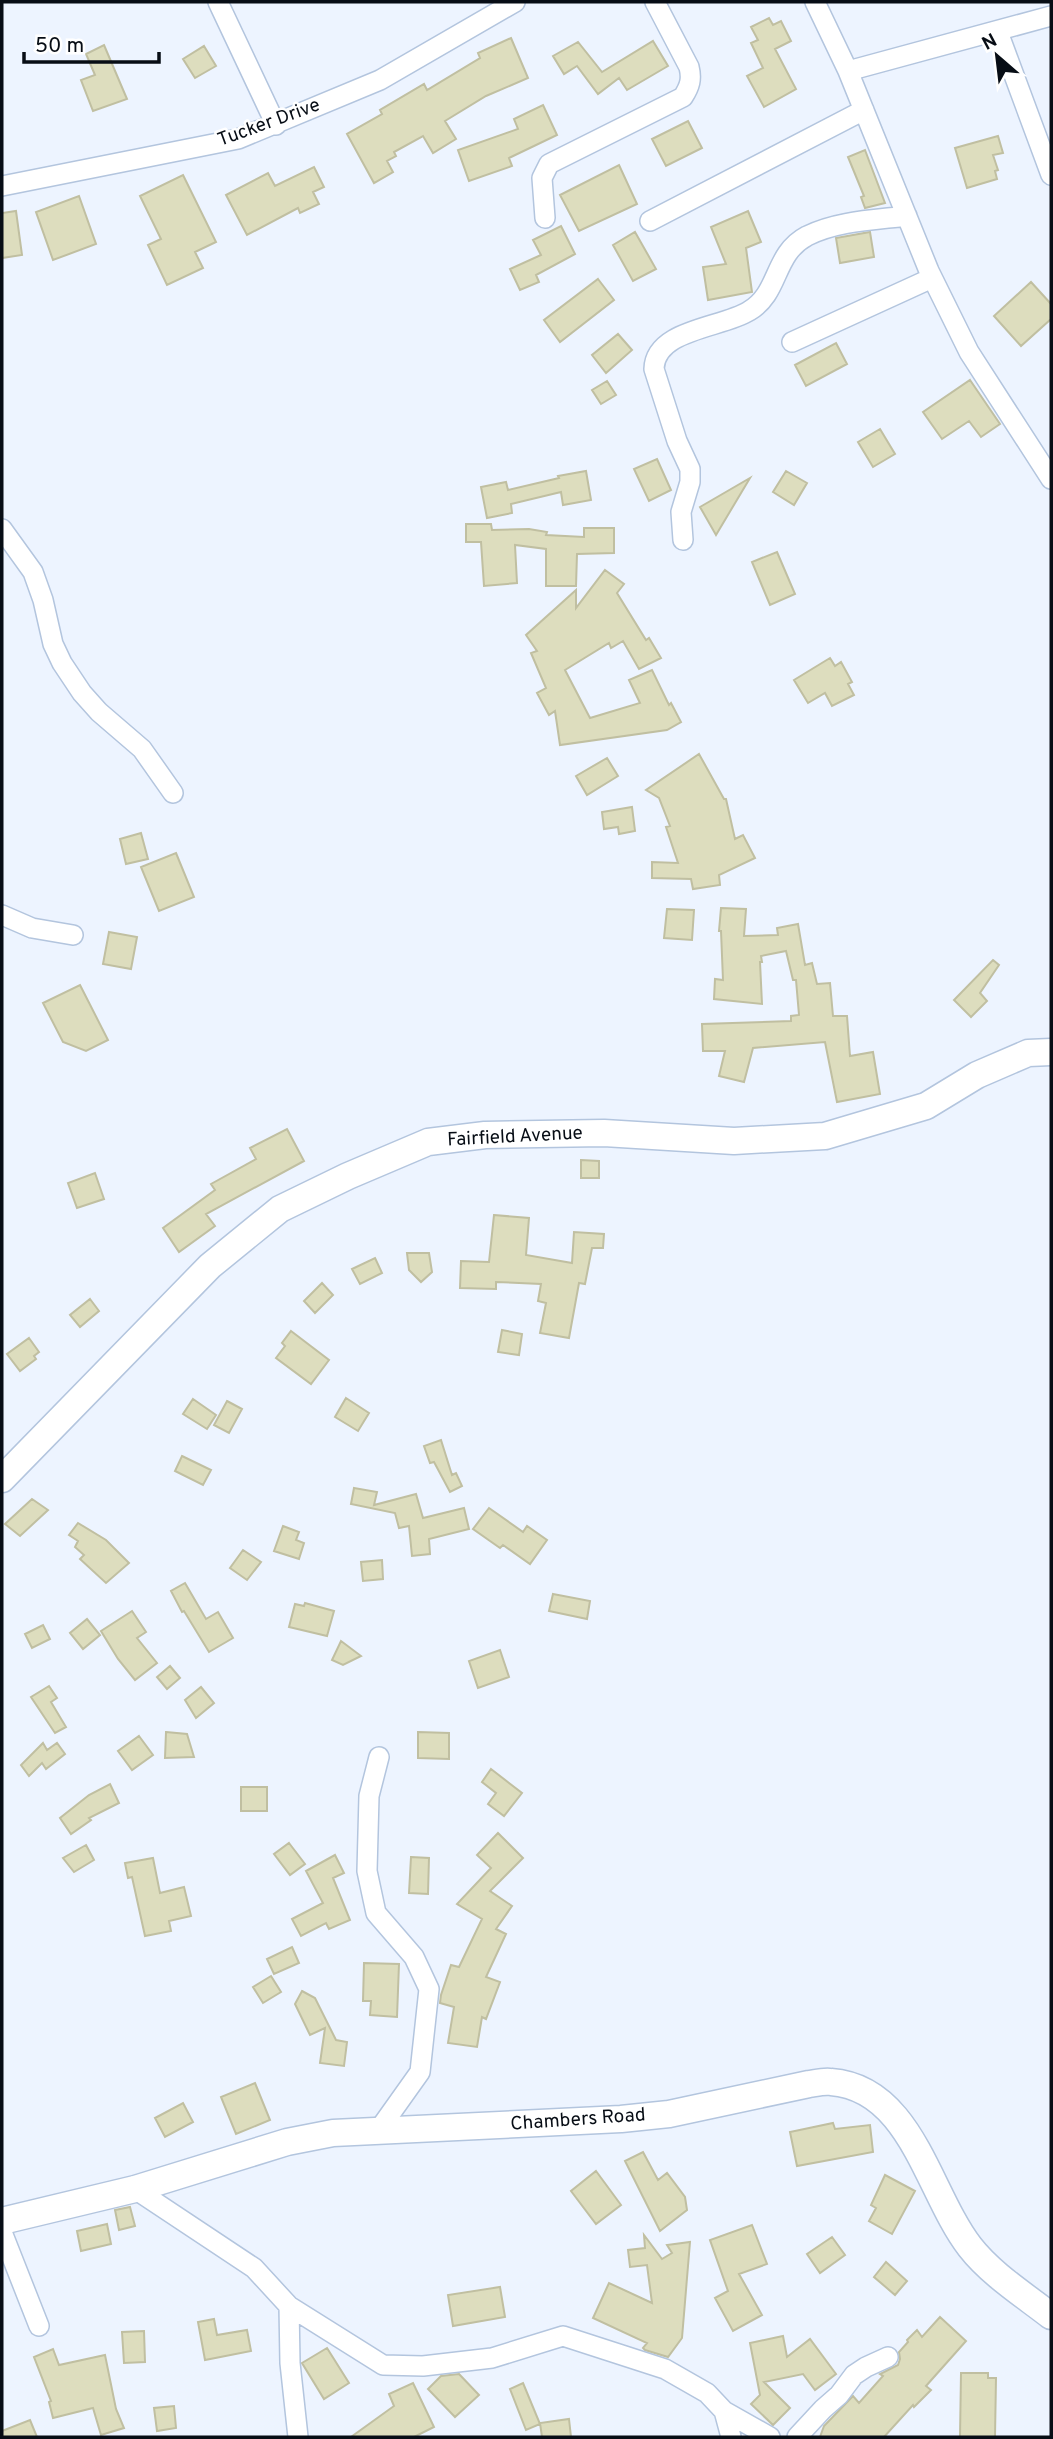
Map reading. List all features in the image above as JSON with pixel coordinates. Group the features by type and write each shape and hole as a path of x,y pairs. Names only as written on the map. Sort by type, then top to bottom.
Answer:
{"street":[{"path":"218,2 276,125"},
{"name":"Tucker Drive","path":"2,186 238,139 380,80 515,2"},
{"path":"545,218 542,178 549,164 683,97 689,88 689,67 655,2"},
{"path":"816,2 848,71 932,278 969,352 1051,479"},
{"path":"848,71 1051,16"},
{"path":"998,32 1051,174"},
{"path":"650,221 864,110"},
{"path":"682,540 681,512 690,482 690,468 677,440 654,369 658,351 677,339 747,313 757,306 765,299 782,259 794,245 809,235 859,221 907,216"},
{"path":"792,342 932,278"},
{"path":"2,529 33,572 53,643 62,663 82,693 99,712 142,749 173,793"},
{"path":"2,915 32,928 73,935"},
{"name":"Fairfield Avenue","path":"2,1479 210,1266 280,1209 428,1142 485,1135 604,1133 734,1140 825,1136 926,1106 977,1075 1028,1054 1051,1052"},
{"path":"378,2131 420,2071 429,1989 414,1957 376,1913 368,1871 369,1796 379,1757"},
{"name":"Chambers Road","path":"2,2221 135,2189 287,2143 333,2133 621,2119 669,2114 831,2081 859,2089 884,2104 913,2142 945,2209 971,2248 1008,2284 1051,2316"},
{"path":"135,2189 254,2268 289,2306 383,2365 423,2366 492,2358 563,2336 665,2369 707,2393 724,2411 770,2437"},
{"path":"2,2232 39,2326"},
{"path":"289,2306 290,2363 298,2437"},
{"path":"797,2437 839,2395 854,2375 888,2357"},
{"path":"724,2411 731,2437"}],"building":[{"path":"769,18 773,25 781,21 791,41 775,49 796,89 764,107 747,76 763,68 751,43 758,40 751,27"},
{"path":"511,38 528,78 486,96 445,121 456,139 433,153 423,136 394,152 396,156 387,161 393,172 374,183 347,134 382,114 380,110 424,84 427,90 480,58 478,53"},
{"path":"653,41 668,66 627,90 619,78 598,94 577,66 564,74 553,56 578,42 602,72"},
{"path":"104,45 127,99 93,111 81,80 95,75 86,54"},
{"path":"204,46 216,66 195,78 183,59"},
{"path":"543,105 557,135 509,158 512,166 469,181 458,150 518,129 514,119"},
{"path":"688,121 702,148 666,166 652,139"},
{"path":"998,136 1003,153 993,155 998,170 995,171 997,179 967,188 955,148"},
{"path":"865,150 885,203 865,208 861,197 864,196 848,157"},
{"path":"619,165 637,204 579,231 560,195"},
{"path":"314,167 324,187 313,192 319,204 300,213 298,208 247,235 226,195 268,173 275,186"},
{"path":"183,175 216,242 195,252 203,268 167,285 148,245 161,239 140,196"},
{"path":"79,196 96,244 53,260 36,212"},
{"path":"16,211 22,255 2,258 2,213"},
{"path":"748,211 761,242 746,248 752,292 708,300 703,267 726,264 711,227"},
{"path":"561,226 575,254 536,275 539,282 520,290 510,269 541,255 533,240"},
{"path":"635,232 656,269 633,281 613,245"},
{"path":"870,232 874,257 840,263 836,238"},
{"path":"598,279 614,300 560,342 544,320"},
{"path":"1031,282 1051,304 1051,319 1021,346 994,316"},
{"path":"618,334 632,350 606,373 592,355"},
{"path":"836,343 847,364 806,386 795,365"},
{"path":"970,380 1000,424 981,437 969,421 942,439 923,412"},
{"path":"607,381 616,395 601,404 592,390"},
{"path":"880,429 895,454 873,467 858,442"},
{"path":"657,459 671,490 649,501 634,469"},
{"path":"586,471 591,500 563,505 561,492 511,504 512,513 487,518 481,487 506,482 508,490"},
{"path":"786,471 807,483 794,505 773,492"},
{"path":"750,478 716,535 700,507"},
{"path":"466,524 491,524 492,530 529,529 547,532 546,535 584,537 584,528 614,528 614,553 577,554 576,586 546,586 546,549 515,545 517,583 484,586 481,542 466,542"},
{"path":"777,552 795,594 770,605 752,562"},
{"path":"605,570 624,584 617,593 646,640 649,638 661,658 639,669 623,641 611,648 609,643 565,670 590,718 640,703 629,680 652,670 669,705 671,703 681,722 667,730 560,745 555,711 549,715 537,693 546,688 531,653 537,651 526,635 576,590 576,608"},
{"path":"830,658 835,666 841,662 852,682 848,684 854,695 832,706 825,693 808,703 794,680"},
{"path":"699,754 726,799 735,839 743,835 755,858 719,875 720,885 693,889 691,879 652,878 652,862 678,863 666,827 670,826 659,798 646,790"},
{"path":"607,758 618,776 587,795 576,776"},
{"path":"632,807 635,831 619,834 618,827 604,829 602,812"},
{"path":"141,833 148,859 126,864 120,839"},
{"path":"176,853 194,897 159,911 141,867"},
{"path":"721,908 746,909 744,936 778,935 777,928 798,924 805,965 812,963 817,984 830,983 833,1016 847,1016 850,1056 873,1052 880,1094 837,1102 825,1042 753,1048 744,1082 719,1076 725,1051 703,1051 702,1024 791,1021 791,1016 799,1015 796,980 793,980 786,951 761,956 762,1004 714,999 715,979 723,980 719,931"},
{"path":"667,909 694,910 692,940 664,938"},
{"path":"109,932 137,937 131,969 103,964"},
{"path":"993,960 999,965 980,993 987,1001 971,1017 954,1000"},
{"path":"80,985 108,1040 86,1051 63,1042 43,1003"},
{"path":"287,1129 304,1161 206,1214 215,1226 179,1252 163,1228 215,1190 211,1184 256,1159 250,1148"},
{"path":"581,1160 599,1161 599,1178 581,1178"},
{"path":"95,1173 104,1199 77,1208 68,1183"},
{"path":"494,1215 529,1218 526,1255 572,1263 574,1232 604,1234 603,1248 592,1248 585,1284 579,1283 569,1338 540,1333 546,1303 538,1301 541,1284 496,1282 496,1289 460,1288 461,1261 489,1262"},
{"path":"407,1253 429,1253 432,1272 421,1282 409,1270"},
{"path":"375,1258 382,1273 360,1284 352,1269"},
{"path":"322,1283 333,1295 315,1313 304,1301"},
{"path":"90,1299 99,1311 80,1327 70,1315"},
{"path":"502,1330 522,1334 519,1355 498,1352"},
{"path":"291,1331 329,1360 311,1384 276,1358"},
{"path":"29,1338 39,1352 34,1356 36,1359 20,1371 7,1354"},
{"path":"346,1398 369,1413 358,1431 335,1417"},
{"path":"193,1399 216,1415 207,1429 183,1414"},
{"path":"227,1401 242,1409 229,1433 214,1425"},
{"path":"441,1440 452,1475 456,1473 462,1486 450,1492 434,1462 430,1463 424,1446"},
{"path":"182,1456 211,1470 203,1485 175,1471"},
{"path":"354,1488 377,1492 374,1505 416,1494 423,1518 464,1508 469,1529 429,1539 430,1554 412,1556 409,1526 399,1528 395,1513 351,1504"},
{"path":"32,1499 48,1510 20,1536 5,1524"},
{"path":"489,1508 523,1532 527,1526 547,1540 530,1564 473,1529"},
{"path":"78,1523 106,1540 129,1563 106,1583 80,1559 84,1555 75,1547 78,1541 69,1535"},
{"path":"283,1526 299,1532 296,1540 304,1543 299,1559 274,1551"},
{"path":"243,1550 261,1562 247,1580 230,1568"},
{"path":"382,1560 383,1579 363,1581 361,1562"},
{"path":"185,1583 206,1619 218,1612 233,1638 209,1652 171,1591"},
{"path":"553,1594 590,1601 587,1619 549,1611"},
{"path":"305,1603 334,1611 327,1636 289,1627 295,1604 304,1606"},
{"path":"132,1611 146,1632 137,1638 157,1663 135,1680 101,1631"},
{"path":"87,1619 100,1635 83,1649 70,1633"},
{"path":"43,1625 50,1639 32,1648 25,1634"},
{"path":"341,1641 361,1656 343,1665 332,1660"},
{"path":"500,1650 509,1677 478,1688 469,1661"},
{"path":"170,1666 180,1678 167,1689 157,1677"},
{"path":"49,1686 57,1698 51,1702 66,1727 55,1733 31,1697"},
{"path":"201,1687 214,1703 196,1718 185,1700"},
{"path":"166,1732 187,1734 194,1757 165,1758"},
{"path":"418,1732 449,1733 449,1759 418,1758"},
{"path":"139,1736 153,1755 132,1770 118,1751"},
{"path":"43,1743 47,1750 57,1743 65,1754 46,1769 42,1763 29,1776 21,1765"},
{"path":"491,1769 522,1793 504,1816 488,1804 496,1793 482,1782"},
{"path":"110,1784 119,1803 89,1818 91,1820 71,1834 60,1818 89,1795"},
{"path":"241,1787 267,1787 267,1811 241,1811"},
{"path":"498,1833 523,1858 490,1891 512,1906 496,1929 506,1934 486,1977 500,1982 486,2019 482,2017 477,2047 448,2043 454,2007 440,2003 441,1995 451,1965 459,1967 482,1919 457,1904 491,1868 477,1855"},
{"path":"289,1843 305,1864 290,1875 274,1854"},
{"path":"86,1845 94,1860 74,1872 63,1858"},
{"path":"335,1855 344,1873 333,1878 350,1920 329,1929 326,1923 301,1936 292,1919 323,1903 306,1871"},
{"path":"411,1857 429,1858 428,1894 409,1893"},
{"path":"153,1858 160,1893 184,1887 191,1916 169,1921 171,1931 145,1936 132,1877 128,1878 125,1863"},
{"path":"292,1947 299,1963 274,1974 267,1959"},
{"path":"364,1963 399,1964 397,2017 370,2015 371,2001 363,2001"},
{"path":"271,1976 281,1992 263,2003 253,1987"},
{"path":"302,1991 315,1998 336,2040 347,2042 344,2066 320,2063 325,2028 310,2035 295,2004"},
{"path":"255,2083 270,2120 236,2134 221,2097"},
{"path":"183,2103 193,2122 165,2137 155,2118"},
{"path":"833,2123 835,2129 870,2125 873,2152 797,2166 790,2132"},
{"path":"643,2152 658,2180 667,2173 685,2197 687,2210 660,2231 625,2161"},
{"path":"596,2171 621,2205 596,2224 571,2191"},
{"path":"885,2175 915,2191 892,2234 869,2221 876,2208 871,2205"},
{"path":"130,2207 135,2226 119,2230 115,2210"},
{"path":"107,2224 111,2244 81,2251 77,2231"},
{"path":"752,2225 767,2264 739,2274 762,2315 733,2331 715,2298 728,2291 710,2240"},
{"path":"644,2235 662,2259 672,2253 667,2245 690,2242 682,2338 668,2357 645,2350 643,2348 647,2343 593,2318 609,2283 652,2303 647,2265 630,2267 628,2250 645,2248"},
{"path":"832,2237 845,2255 820,2273 807,2254"},
{"path":"886,2262 907,2281 895,2295 874,2277"},
{"path":"500,2287 505,2317 453,2326 448,2295"},
{"path":"940,2317 966,2341 926,2386 931,2390 914,2407 913,2405 884,2437 820,2437 824,2426 853,2396 859,2403 883,2376 880,2374 898,2365 899,2352 917,2330 922,2337"},
{"path":"214,2319 217,2335 247,2330 251,2351 205,2360 198,2322"},
{"path":"144,2331 145,2362 124,2363 122,2332"},
{"path":"783,2336 787,2357 810,2339 836,2374 815,2390 803,2374 764,2382 790,2408 773,2425 751,2404 760,2395 750,2343"},
{"path":"327,2348 349,2383 324,2399 302,2363"},
{"path":"53,2349 59,2365 105,2355 116,2409 124,2428 101,2435 93,2408 53,2418 49,2402 51,2401 34,2357"},
{"path":"961,2373 988,2373 988,2378 996,2378 995,2437 960,2437"},
{"path":"459,2374 479,2395 455,2417 428,2389 441,2376"},
{"path":"413,2383 434,2427 414,2437 351,2437 394,2406 389,2394"},
{"path":"523,2383 540,2424 526,2430 510,2389"},
{"path":"174,2406 176,2428 157,2431 154,2408"},
{"path":"569,2419 571,2437 542,2437 540,2423"},
{"path":"30,2420 37,2437 2,2437 2,2431"}]}
